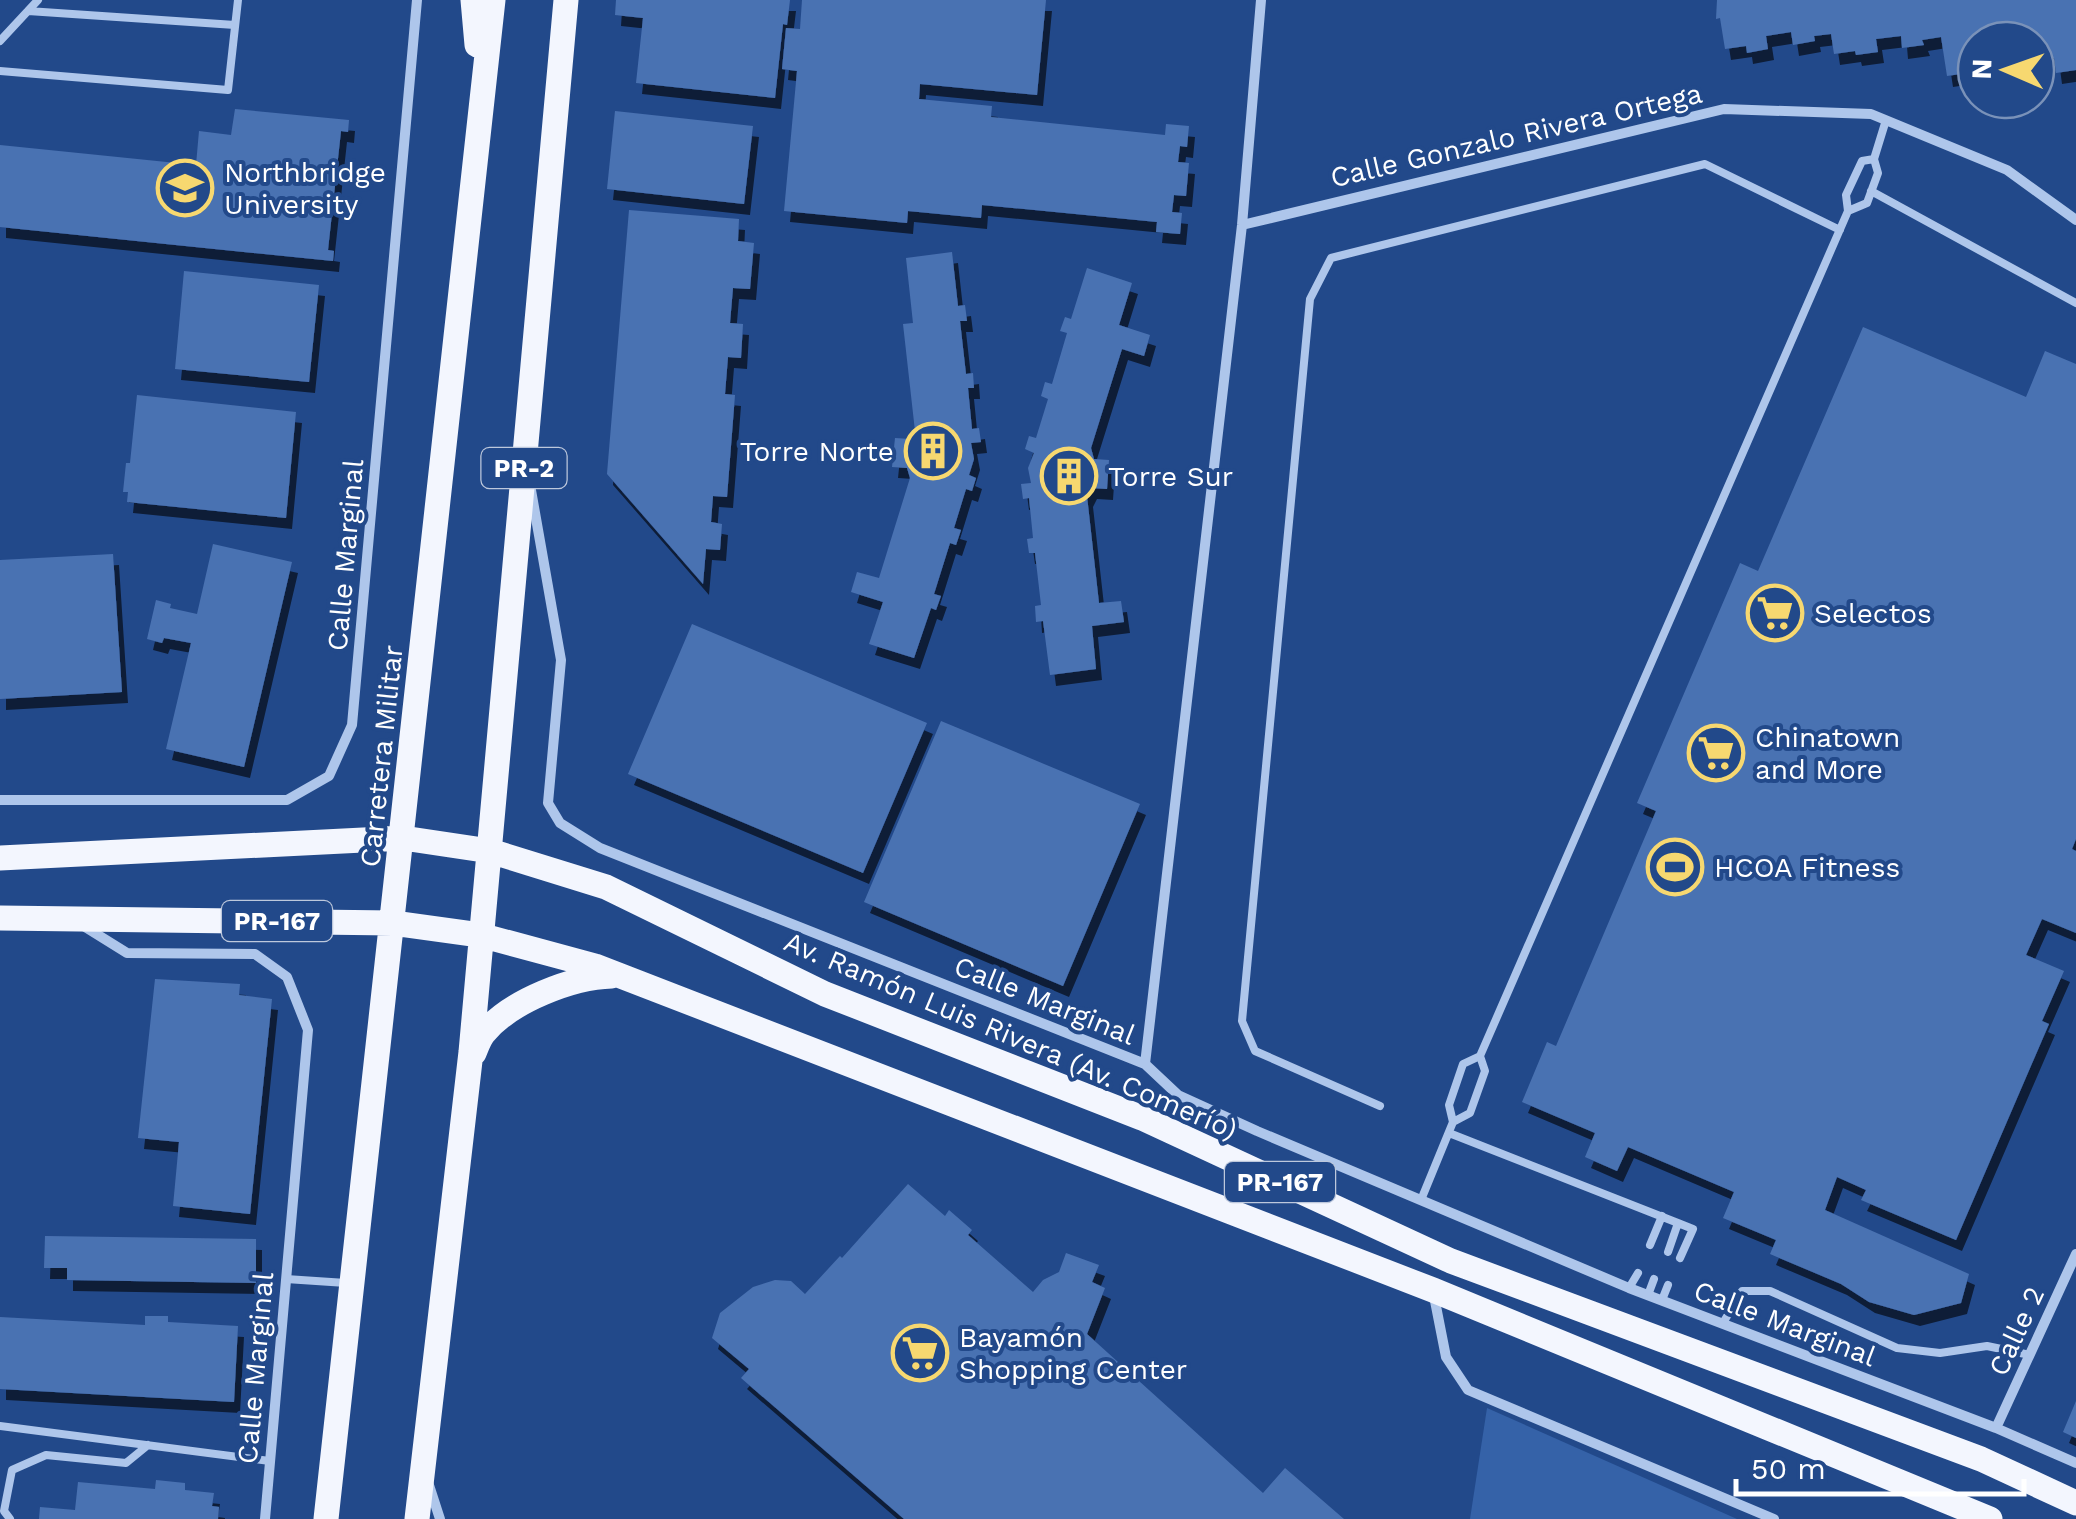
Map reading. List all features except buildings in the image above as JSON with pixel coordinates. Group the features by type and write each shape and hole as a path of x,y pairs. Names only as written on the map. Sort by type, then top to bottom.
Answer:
{"main road":[{"path":"473,0 482,104"},
{"name":"Carretera Militar","path":"326,1519 493,0"},
{"name":"PR-2","path":"417,1519 470,1062 566,0"},
{"name":"Av. Ramón Luis Rivera (Av. Comerío)","path":"0,858 403,838 490,850 606,888 825,994 1142,1118 1451,1261 1981,1460 2076,1503"},
{"name":"PR-167","path":"0,918 392,923 480,936 621,976 1434,1290 1990,1519"},
{"path":"470,1062 484,1032 519,1006 592,976 621,976"}],"street":[{"name":"Calle Marginal","path":"0,800 287,800 329,776 352,724 417,0"},
{"path":"1145,1064 1242,225 1261,0"},
{"name":"Calle Gonzalo Rivera Ortega","path":"1242,225 1724,109 1872,114 2007,170 2076,220"},
{"name":"Calle Marginal","path":"525,455 561,660 548,803 560,822 600,848 1145,1064 1178,1094 1420,1200 1630,1288 1996,1428 2076,1463"},
{"name":"Calle Marginal","path":"73,919 127,953 255,954 287,978 308,1030 265,1519"},
{"name":"Calle 2","path":"1996,1428 2076,1254"},
{"path":"1434,1290 1446,1357 1468,1390 1774,1519"},
{"path":"424,1470 440,1519"}],"lane":[{"path":"0,41 38,0"},
{"path":"0,71 228,90 238,0"},
{"path":"28,11 235,25"},
{"path":"1848,212 1867,203 1878,173 1874,159 1886,120"},
{"path":"1420,1200 1453,1122 1449,1104 1463,1064 1480,1056 1848,212 1846,195 1862,161 1874,159"},
{"path":"1380,1106 1256,1051 1242,1021 1310,298 1331,258 1705,164 1840,230"},
{"path":"1871,191 2076,303"},
{"path":"1453,1122 1470,1113 1485,1071 1480,1056"},
{"path":"1449,1132 1693,1230 1680,1258"},
{"path":"1650,1245 1662,1216"},
{"path":"1668,1252 1678,1223"},
{"path":"1630,1288 1638,1272"},
{"path":"286,1279 352,1283"},
{"path":"1648,1295 1654,1279"},
{"path":"1662,1300 1668,1285"},
{"path":"1723,1323 1742,1292 1770,1291 1897,1348 1940,1353 1987,1346 2030,1354"},
{"path":"0,1426 270,1461"},
{"path":"10,1519 4,1511 12,1470 46,1455 126,1464 148,1446"}],"shaded area":[{"path":"1487,1408 1737,1519 1470,1519"}],"place":[{"name":"Northbridge University","path":"185,188"},
{"name":"Torre Norte","path":"933,451"},
{"name":"Torre Sur","path":"1069,476"},
{"name":"Selectos","path":"1775,613"},
{"name":"Chinatown and More","path":"1716,753"},
{"name":"HCOA Fitness","path":"1675,867"},
{"name":"Bayamón Shopping Center","path":"920,1353"}]}
